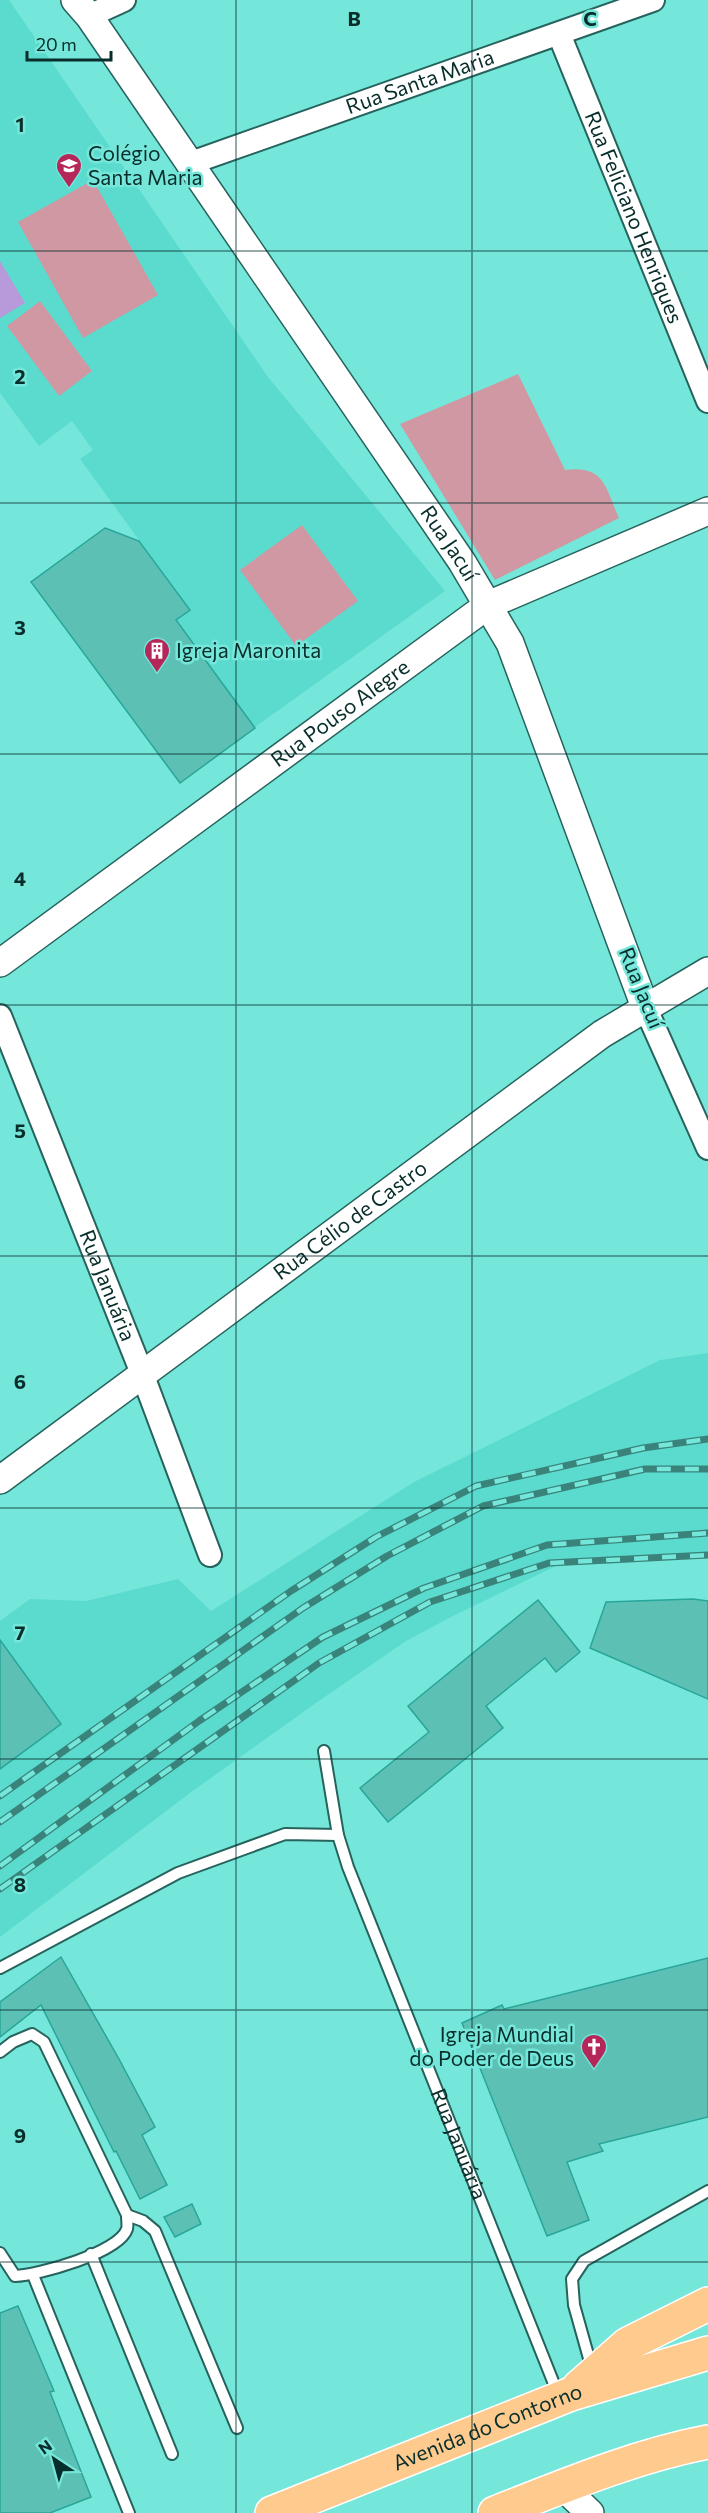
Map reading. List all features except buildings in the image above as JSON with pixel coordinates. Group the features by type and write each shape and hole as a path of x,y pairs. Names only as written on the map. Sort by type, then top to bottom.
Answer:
{"main road":[{"path":"575,2390 628,2344 708,2304"},
{"name":"Avenida do Contorno","path":"272,2513 575,2390 708,2353"},
{"path":"495,2513 562,2486 677,2448 708,2442"}],"street":[{"path":"82,8 124,0"},
{"name":"Rua Santa Maria","path":"188,164 653,0"},
{"name":"Rua Jacuí","path":"82,8 462,562 510,643 645,1007 708,1148"},
{"name":"Rua Feliciano Henriques","path":"559,34 708,401"},
{"name":"Rua Pouso Alegre","path":"0,963 488,605 708,512"},
{"name":"Rua Célio de Castro","path":"0,1480 593,1040 708,971"},
{"name":"Rua Januária","path":"0,1016 142,1376 210,1556"},
{"path":"562,2486 590,2513"}],"lane":[{"name":"Rua Januária","path":"324,1751 338,1835 367,1916 575,2390"},
{"path":"0,1968 178,1873 285,1834 338,1835"},
{"path":"0,2052 14,2042 32,2034 44,2042 127,2215 127,2230 116,2243 33,2275 15,2276 0,2253"},
{"path":"575,2390 572,2278 584,2261 708,2191"},
{"path":"127,2215 143,2221 156,2231 237,2428"},
{"path":"91,2254 172,2454"},
{"path":"33,2275 129,2513"}],"shaded area":[{"name":"Colégio Santa Maria","path":"0,0 9,0 268,377 445,591 255,727 176,620 190,610 80,459 93,450 72,421 39,446 0,393"},
{"path":"93,180 158,295 83,338 18,222"},
{"path":"0,261 25,303 0,318"},
{"path":"40,301 92,371 59,396 7,326"},
{"path":"518,374 565,470 588,471 602,480 619,518 495,580 400,424"},
{"path":"302,525 358,601 296,646 240,570"},
{"path":"708,1353 708,1554 616,1557 558,1565 406,1641 190,1793 0,1937 0,1621 30,1599 86,1601 178,1579 211,1611 414,1482 660,1360"}],"railway":[{"path":"0,1796 291,1591 376,1537 476,1486 643,1448 708,1439"},
{"path":"0,1822 303,1608 387,1556 483,1506 645,1469 708,1469"},
{"path":"0,1866 199,1721 323,1637 424,1588 547,1545 708,1533"},
{"path":"0,1889 319,1663 430,1602 549,1563 708,1555"}],"place":[{"name":"Colégio Santa Maria","path":"69,189"},
{"name":"Igreja Maronita","path":"157,674"},
{"name":"Igreja Mundial do Poder de Deus","path":"594,2070"}]}
